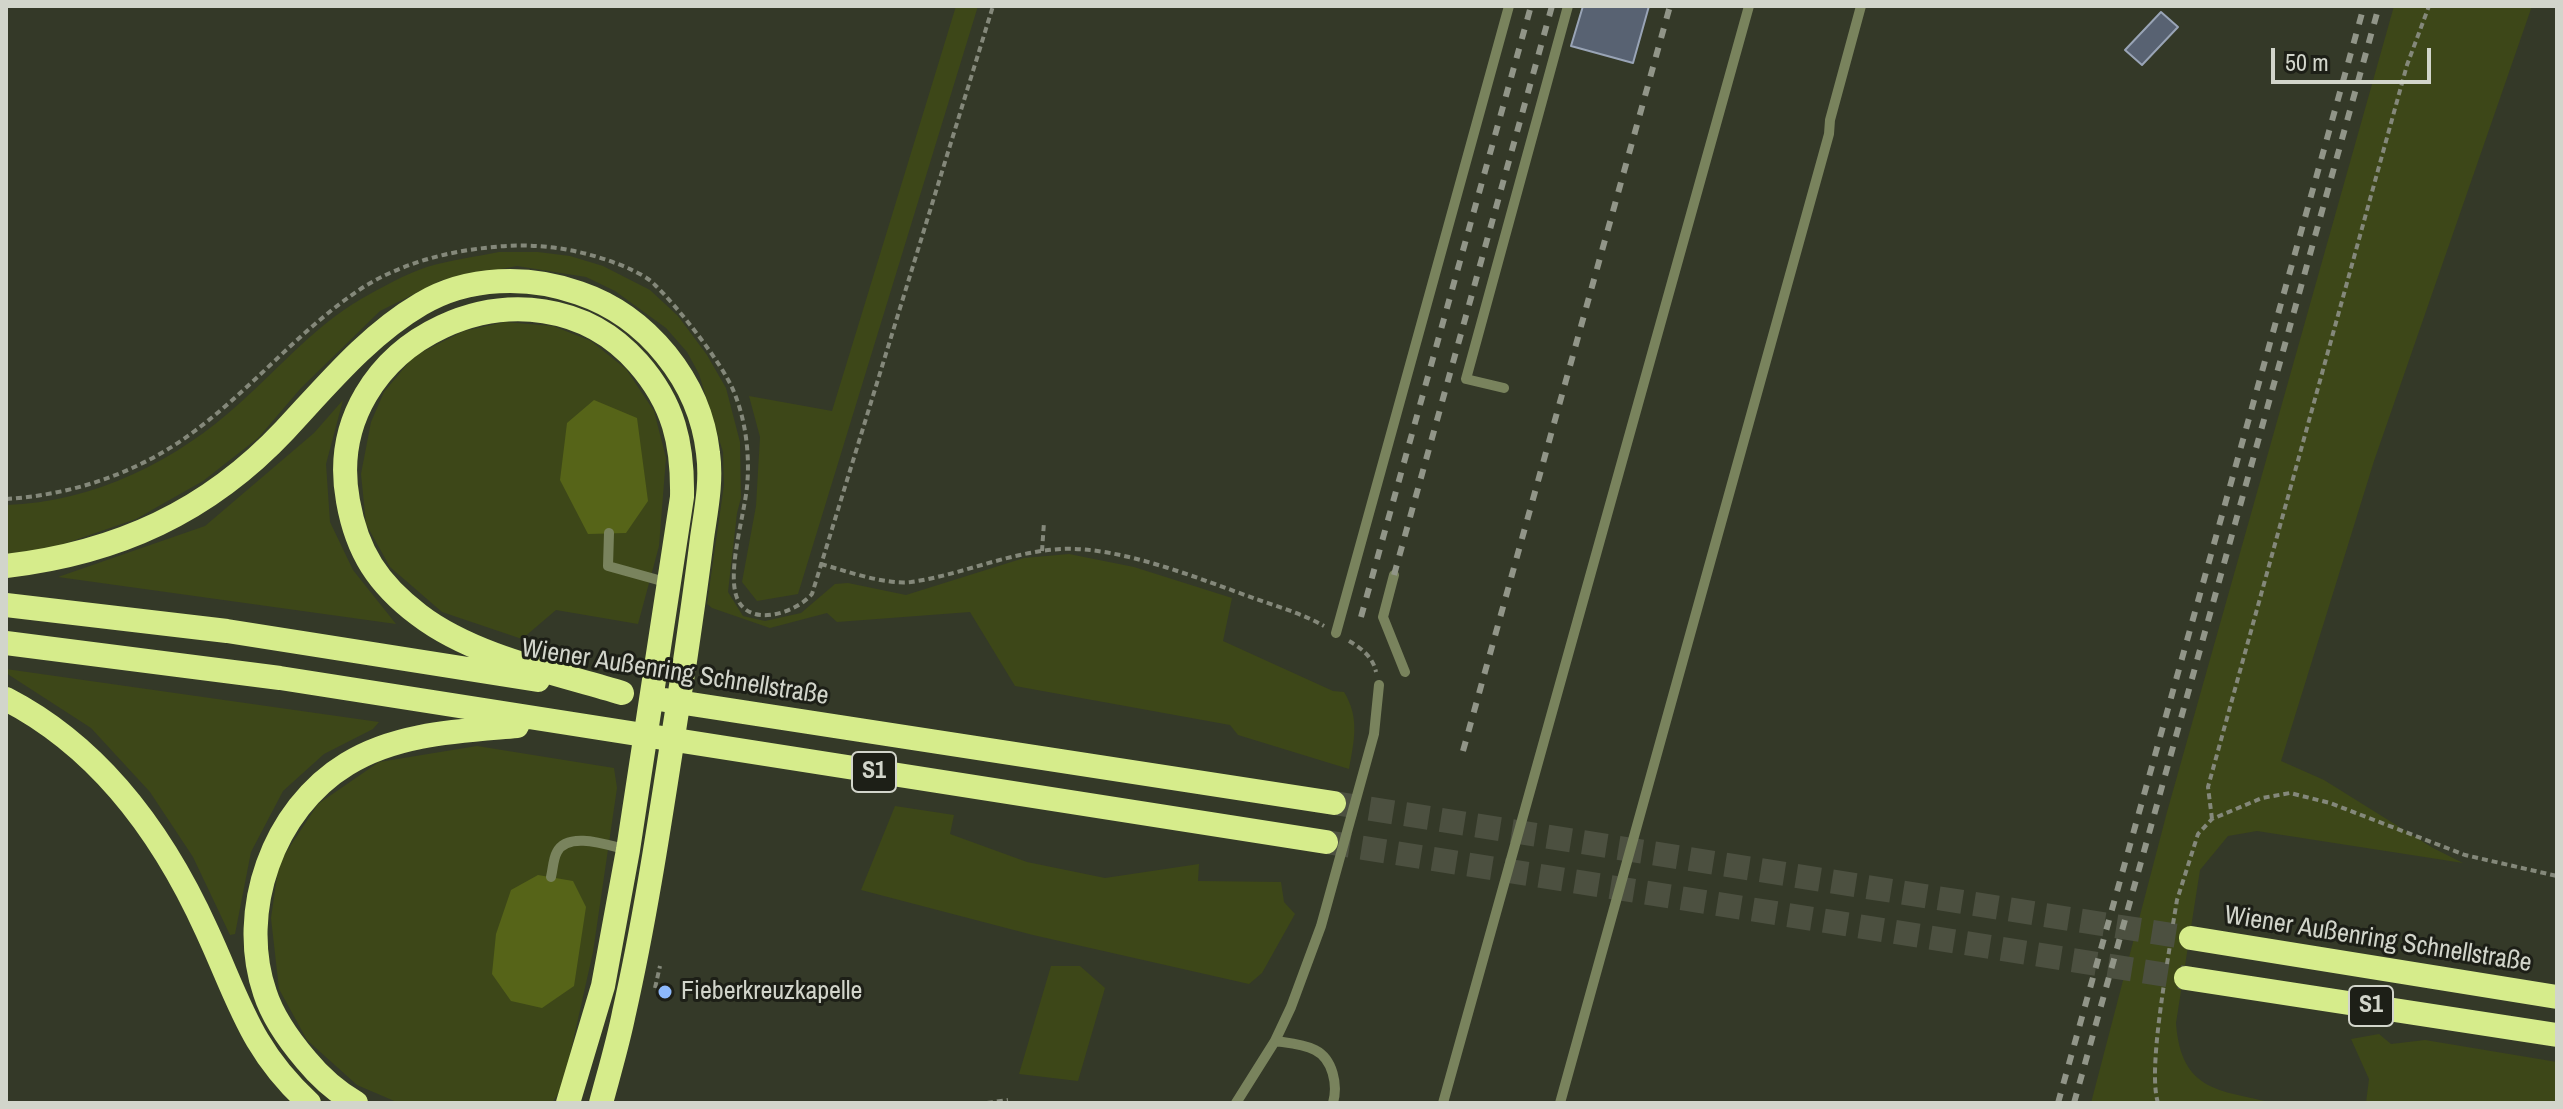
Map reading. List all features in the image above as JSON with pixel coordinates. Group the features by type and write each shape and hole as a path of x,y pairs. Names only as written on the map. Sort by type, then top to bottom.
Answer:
{"highway":[{"path":"6,566 112,544 168,520 231,480 282,433 364,346 420,304 452,289 489,282 525,281 561,287 598,300 631,319 655,341 690,393 708,453 709,489 658,827 624,1013 601,1103"},
{"path":"568,1103 603,986 628,850 682,497 683,464 677,428 655,383 622,344 591,325 558,312 518,308 479,314 432,330 396,355 368,389 353,421 346,454 346,490 353,528 367,561 386,586 420,616 459,639 500,656 622,693"},
{"name":"Wiener Außenring Schnellstraße","path":"6,605 227,631 1334,803"},
{"name":"S1","path":"6,643 280,678 1326,842"},
{"path":"6,699 64,736 100,768 160,841 208,931 246,1023 275,1069 309,1103"},
{"path":"356,1103 329,1084 289,1041 264,992 256,948 258,901 267,867 283,830 313,788 346,764 375,749 415,738 467,730 559,723"},
{"name":"Wiener Außenring Schnellstraße","path":"2178,937 2557,997"},
{"name":"S1","path":"2186,978 2557,1035"}],"lane":[{"path":"1336,633 1509,6"},
{"path":"1504,388 1466,379 1568,6"},
{"path":"1443,1103 1749,6"},
{"path":"1560,1103 1825,150 1830,120 1861,6"},
{"path":"609,533 608,566 669,583"},
{"path":"1394,575 1383,617 1405,672"},
{"path":"1236,1103 1275,1041 1321,926 1374,734 1379,685"},
{"path":"551,877 557,850 568,842 584,840 628,850"},
{"path":"1275,1041 1317,1050 1326,1059 1336,1083 1333,1103"}],"path":[{"path":"6,499 57,492 126,471 189,435 246,389 317,322 362,288 391,273 419,261 452,253 514,245 542,245 629,268 653,282 673,303 718,365 733,391 748,454 747,487 735,563 738,601 759,614 782,614 793,610 804,604 812,594 993,6"},
{"path":"2212,819 2208,787 2407,65 2429,6"},
{"path":"1042,551 1044,522"},
{"path":"821,564 908,582 1042,551 1093,550 1156,566 1312,619 1363,649 1375,666 1379,685"},
{"path":"2158,1103 2159,1017 2178,937 2177,900 2198,834 2212,819 2262,798 2290,793 2330,803 2465,855 2557,876"},
{"path":"987,1103 1008,1100"}],"shaded area":[{"path":"956,6 978,6 798,594 757,601 742,582 756,506 760,437 749,396 832,411"},
{"path":"2394,6 2532,6 2374,461 2281,761 2324,780 2433,848 2463,863 2257,831 2228,836 2200,870 2176,1023 2179,1045 2194,1075 2206,1084 2236,1095 2274,1103 2091,1103 2167,812"},
{"path":"499,252 570,256 603,266 650,290 678,316 707,355 726,388 740,442 741,498 728,592 743,616 765,621 801,613 835,584 848,583 906,595 1024,558 1069,554 1134,567 1232,598 1223,641 1333,691 1344,692 1354,720 1349,769 1238,735 1230,725 1015,686 970,612 837,622 827,613 770,628 712,608 707,604 724,485 723,452 699,374 687,352 666,328 615,291 586,277 517,266 442,280 380,311 301,388 258,438 203,481 136,519 52,548 6,554 6,505 71,496 102,487 162,460 216,423 313,334 361,299 427,267"},
{"path":"505,322 553,326 591,341 626,369 654,411 666,458 659,546 638,624 556,610 522,639 442,612 390,567 366,524 361,474 371,422 384,392 414,356 464,331"},
{"path":"343,400 326,464 330,522 353,570 396,624 58,577 205,526 314,433"},
{"path":"594,400 637,418 648,501 626,533 588,534 560,480 567,423"},
{"path":"6,669 379,722 373,729 324,754 283,791 251,852 235,934 230,935 193,857 150,792 91,728 6,673"},
{"path":"477,746 614,768 617,788 593,952 563,1086 552,1103 399,1103 357,1085 307,1040 279,989 271,918 279,863 318,804 379,762"},
{"path":"895,806 954,815 950,834 1027,862 1105,878 1199,864 1198,881 1281,882 1284,902 1295,914 1262,973 1249,984 1033,935 861,890"},
{"path":"538,875 573,881 586,907 574,986 542,1008 511,1001 492,974 496,934 511,890"},
{"path":"1051,966 1080,966 1105,988 1078,1081 1019,1074"},
{"path":"2379,1034 2391,1044 2425,1040 2557,1062 2557,1103 2366,1103 2369,1079 2351,1039"}],"building":[{"path":"1583,6 1649,6 1633,63 1571,46"},
{"path":"2161,12 2178,27 2142,65 2125,50"}],"tunnel":[{"path":"1334,803 2191,938"},
{"path":"1326,842 2186,978"}],"railway":[{"path":"1361,617 1531,6"},
{"path":"1394,575 1552,6"},
{"path":"1463,751 1670,6"},
{"path":"2058,1103 2364,6"},
{"path":"2074,1103 2379,6"}],"place":[{"name":"Fieberkreuzkapelle","path":"665,992"}]}
